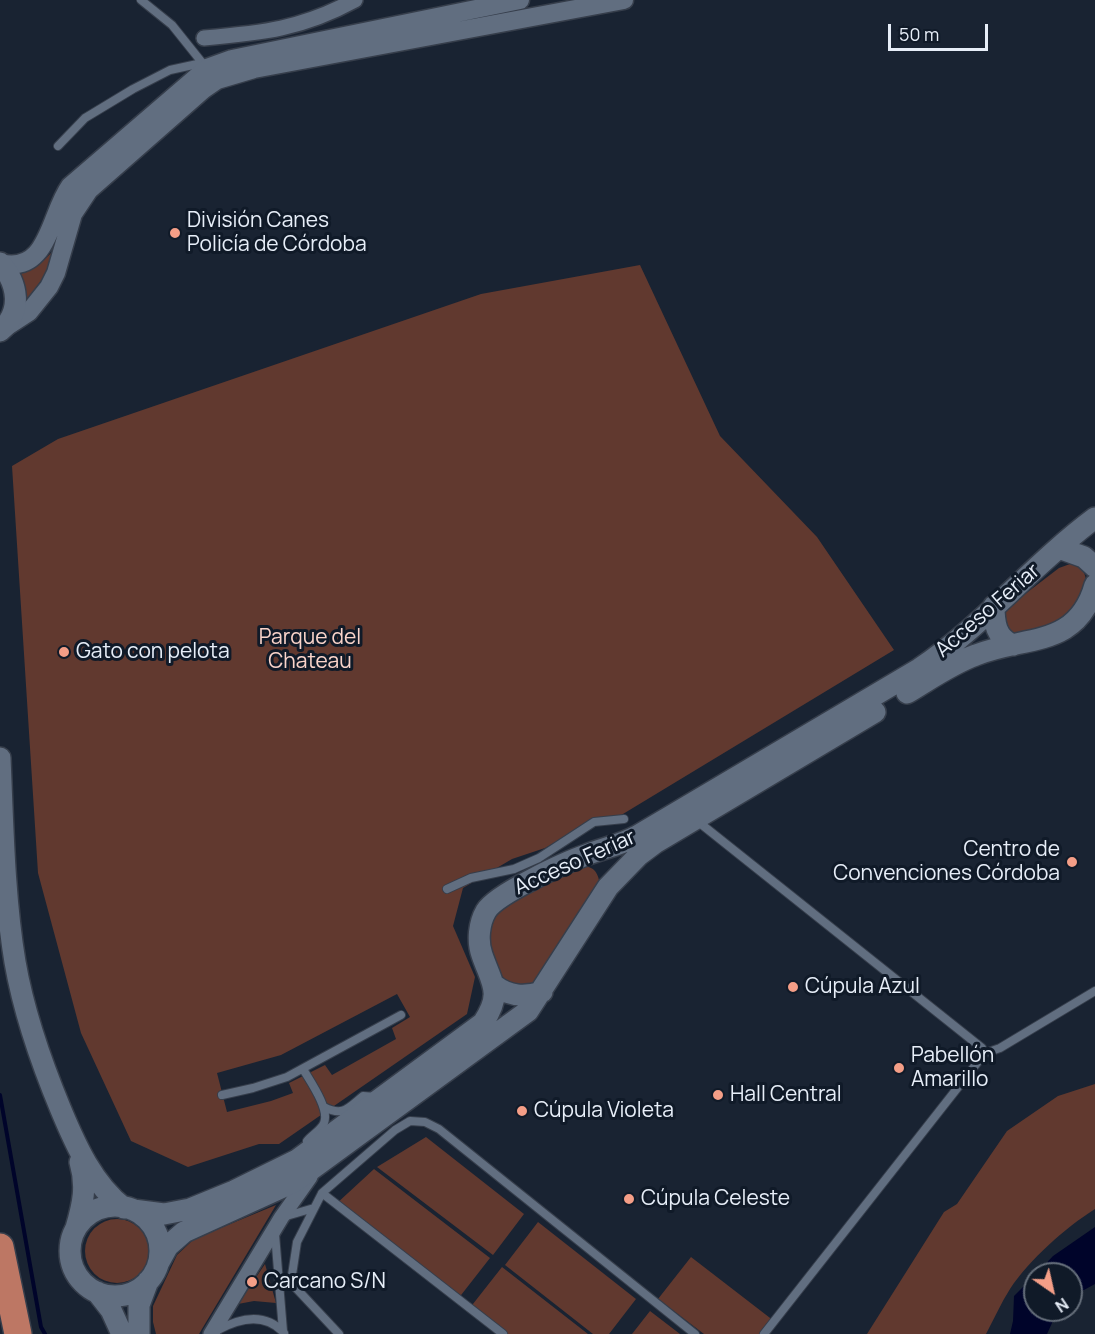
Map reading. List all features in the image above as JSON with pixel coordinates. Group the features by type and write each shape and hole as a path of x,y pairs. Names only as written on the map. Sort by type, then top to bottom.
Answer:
{"highway":[{"path":"0,1247 18,1334"}],"main road":[{"path":"0,263 11,277 16,295 15,307 2,330"},
{"name":"Acceso Feriar","path":"494,985 480,950 480,926 486,911 501,898 585,855 637,836 920,669 948,648 1095,518"},
{"path":"1059,548 1084,558 1095,567"},
{"name":"Acceso Feriar","path":"153,1273 168,1246 184,1232 294,1182 528,1011 608,887 639,855 963,660 986,651 1044,639 1062,632 1077,620 1093,597"},
{"path":"994,606 998,633 1003,640 1013,645"},
{"path":"0,758 9,912 15,962 33,1038 73,1138 85,1184 83,1203 70,1250 73,1267 83,1282 97,1292 111,1310 122,1334"},
{"path":"585,855 600,865 605,872 608,887"},
{"path":"74,1233 80,1224 95,1211 104,1208 129,1209 164,1215 190,1209 234,1191 297,1160 483,1023 493,1005 494,985"},
{"path":"494,985 500,990 524,996 542,992"},
{"path":"73,1138 99,1184 114,1200 150,1223 156,1232 160,1253 139,1305 139,1334"},
{"path":"97,1292 108,1295 129,1293 153,1273"}],"street":[{"path":"204,38 279,30 317,19 355,0"},
{"path":"491,10 520,0"},
{"path":"0,263 11,266 22,264 39,252 46,242 62,198 70,186 209,70 232,58 491,10 624,0"},
{"path":"2,330 29,312 49,287 61,259 74,214 89,190 204,89 209,70"},
{"path":"211,1334 278,1224 320,1164"}],"lane":[{"path":"141,0 172,25 209,70"},
{"path":"58,146 85,118 170,70 209,70"},
{"path":"447,889 471,878 514,869 539,858 594,822 624,819"},
{"path":"695,820 982,1048 983,1053"},
{"path":"764,1334 983,1053 1000,1048 1095,991"},
{"path":"222,1095 287,1077 401,1015"},
{"path":"297,1160 308,1140 326,1120 324,1107 303,1069"},
{"path":"324,1107 335,1113 344,1111 363,1096 384,1097"},
{"path":"339,1334 298,1291 292,1275 297,1242 322,1193 395,1130 410,1121 425,1122 439,1129 695,1334"},
{"path":"322,1193 503,1334"},
{"path":"284,1333 278,1224 314,1208"},
{"path":"211,1334 227,1325 251,1319 269,1320 284,1333"}],"green space":[{"path":"59,245 45,275 24,304 24,285 20,273 44,260"},
{"name":"Parque del Chateau","path":"640,265 720,436 817,537 894,650 618,817 579,829 545,848 512,859 463,888 453,926 475,977 467,1014 279,1144 259,1144 188,1167 131,1141 81,1033 38,873 12,466 58,439 481,294","holes":["397,994 410,1017 392,1028 396,1039 332,1075 325,1065 289,1083 293,1093 227,1112 217,1073 281,1055"]},
{"path":"1070,564 1083,571 1086,582 1072,612 1064,621 1019,637 1005,629 1003,611 1059,568"},
{"path":"573,866 585,866 595,871 600,886 537,983 525,986 509,981 493,970 487,920 494,911"},
{"path":"1095,1084 1095,1209 1060,1235 1033,1262 1023,1262 1023,1272 1007,1294 986,1334 867,1334 944,1212 957,1204 1007,1131 1058,1096"},
{"path":"426,1137 524,1214 493,1255 377,1167"},
{"path":"374,1169 490,1258 458,1299 335,1205"},
{"path":"276,1205 199,1334 156,1334 153,1306 177,1255 194,1239"},
{"path":"117,1219 135,1225 143,1233 149,1251 143,1269 135,1277 117,1283 99,1277 91,1269 85,1251 91,1233 99,1225"},
{"path":"538,1222 636,1299 609,1334 593,1334 505,1265"},
{"path":"691,1257 774,1321 764,1334 704,1334 658,1299"},
{"path":"265,1264 276,1303 254,1301 238,1304"},
{"path":"502,1267 588,1334 501,1334 469,1309"},
{"path":"650,1311 680,1334 632,1334"}],"water":[{"path":"1095,1227 1095,1284 1083,1290 1083,1262 1047,1262"},
{"path":"1023,1287 1023,1322 1052,1322 1047,1334 1010,1334 1014,1296"}],"waterway":[{"path":"0,1095 41,1327 45,1334"}],"place":[{"name":"División Canes Policía de Córdoba","path":"175,233"},
{"name":"Gato con pelota","path":"64,652"},
{"name":"Centro de Convenciones Córdoba","path":"1072,862"},
{"name":"Cúpula Azul","path":"793,987"},
{"name":"Pabellón Amarillo","path":"899,1068"},
{"name":"Hall Central","path":"718,1095"},
{"name":"Cúpula Violeta","path":"522,1111"},
{"name":"Cúpula Celeste","path":"629,1199"},
{"name":"Carcano S/N","path":"252,1282"}]}
